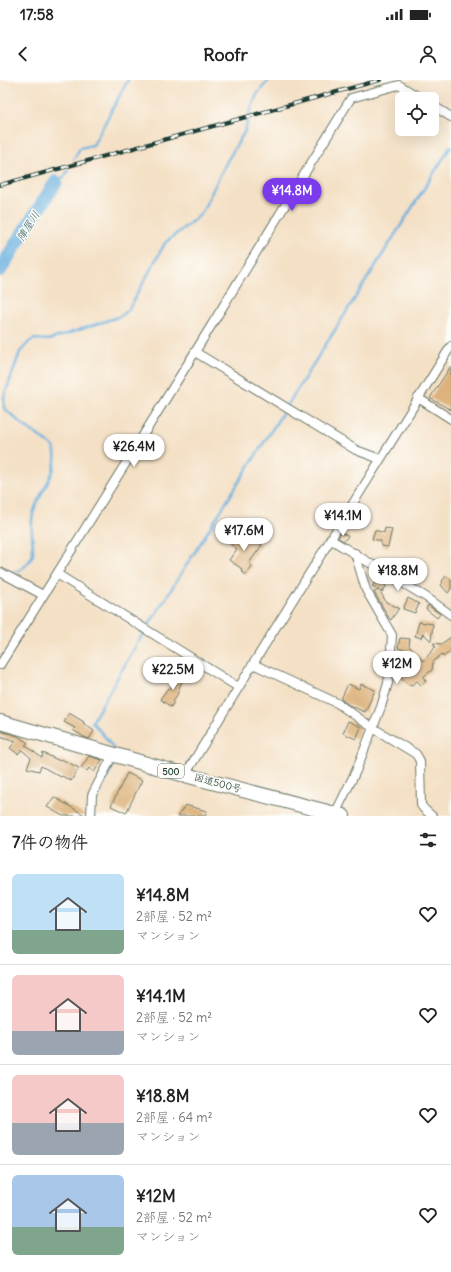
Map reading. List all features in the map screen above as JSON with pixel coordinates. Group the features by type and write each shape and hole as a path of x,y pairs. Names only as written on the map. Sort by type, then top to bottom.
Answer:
{"highway":[{"name":"国道500号","path":"0,722 185,775 339,815"}],"street":[{"path":"0,665 351,98 399,85 410,92"},
{"path":"439,109 451,117"},
{"path":"185,775 238,687 451,346"},
{"path":"195,352 356,450 380,459"},
{"path":"418,398 451,419"},
{"path":"330,539 426,597 451,615"},
{"path":"339,815 381,707 388,683 392,635 366,590 355,553"},
{"path":"0,572 43,595"},
{"path":"56,574 238,687"},
{"path":"253,664 337,703 373,728 416,754 420,761 421,805 432,816"},
{"path":"90,816 92,795 113,755"}],"building":[{"path":"451,366 451,410 430,398"},
{"path":"385,528 392,529 388,547 381,546 381,541 372,539 375,530 384,533"},
{"path":"237,532 249,541 251,538 262,545 249,563 252,566 246,575 241,571 242,569 229,560 237,549 229,543"},
{"path":"341,533 348,536 344,541 338,538"},
{"path":"446,576 451,579 451,589 448,593 441,585"},
{"path":"383,578 388,580 385,585 386,587 382,592 380,591 386,602 399,608 391,620 374,592 379,590 372,586"},
{"path":"408,598 419,604 415,613 403,609"},
{"path":"428,605 440,614 437,618 426,609"},
{"path":"419,622 433,624 431,641 423,633 421,638 415,636"},
{"path":"451,637 451,651 443,657 442,654 433,662 432,670 423,677 426,681 421,685 417,681 411,686 395,671 397,665 399,666 414,653 398,648 400,638 410,639 409,646 423,661 434,649 433,648 436,647 433,643 441,644"},
{"path":"177,673 184,675 171,707 160,699 168,688 170,690"},
{"path":"348,684 359,689 361,684 375,690 365,712 349,705 341,699"},
{"path":"69,713 84,722 83,723 94,731 89,739 73,730 75,728 64,722"},
{"path":"348,721 361,727 356,739 343,733"},
{"path":"0,731 18,736 28,743 25,745 42,758 43,753 60,761 61,759 79,768 71,781 41,766 39,771 27,768 31,758 22,750 18,754 10,748 16,741 0,736"},
{"path":"89,756 102,760 94,772 89,768 87,771 81,768"},
{"path":"127,773 142,780 126,813 111,806"},
{"path":"54,797 86,816 63,816 47,807"},
{"path":"185,805 207,811 205,816 178,816"}],"waterway":[{"path":"74,159 80,148 93,145 128,80"},
{"path":"8,573 16,572 23,568 29,562 33,554 33,514 55,465 54,447 22,424 4,408 4,397 20,352 29,342 34,339 49,340 124,314 130,307 165,243 201,214 227,161 245,131 257,94 269,80"},
{"path":"113,748 92,722 138,642 451,146"},
{"path":"56,182 65,176 68,170"},
{"name":"陣屋川","path":"0,270 56,182"},
{"path":"95,801 115,762"}],"railway":[{"path":"0,185 380,80"}]}
